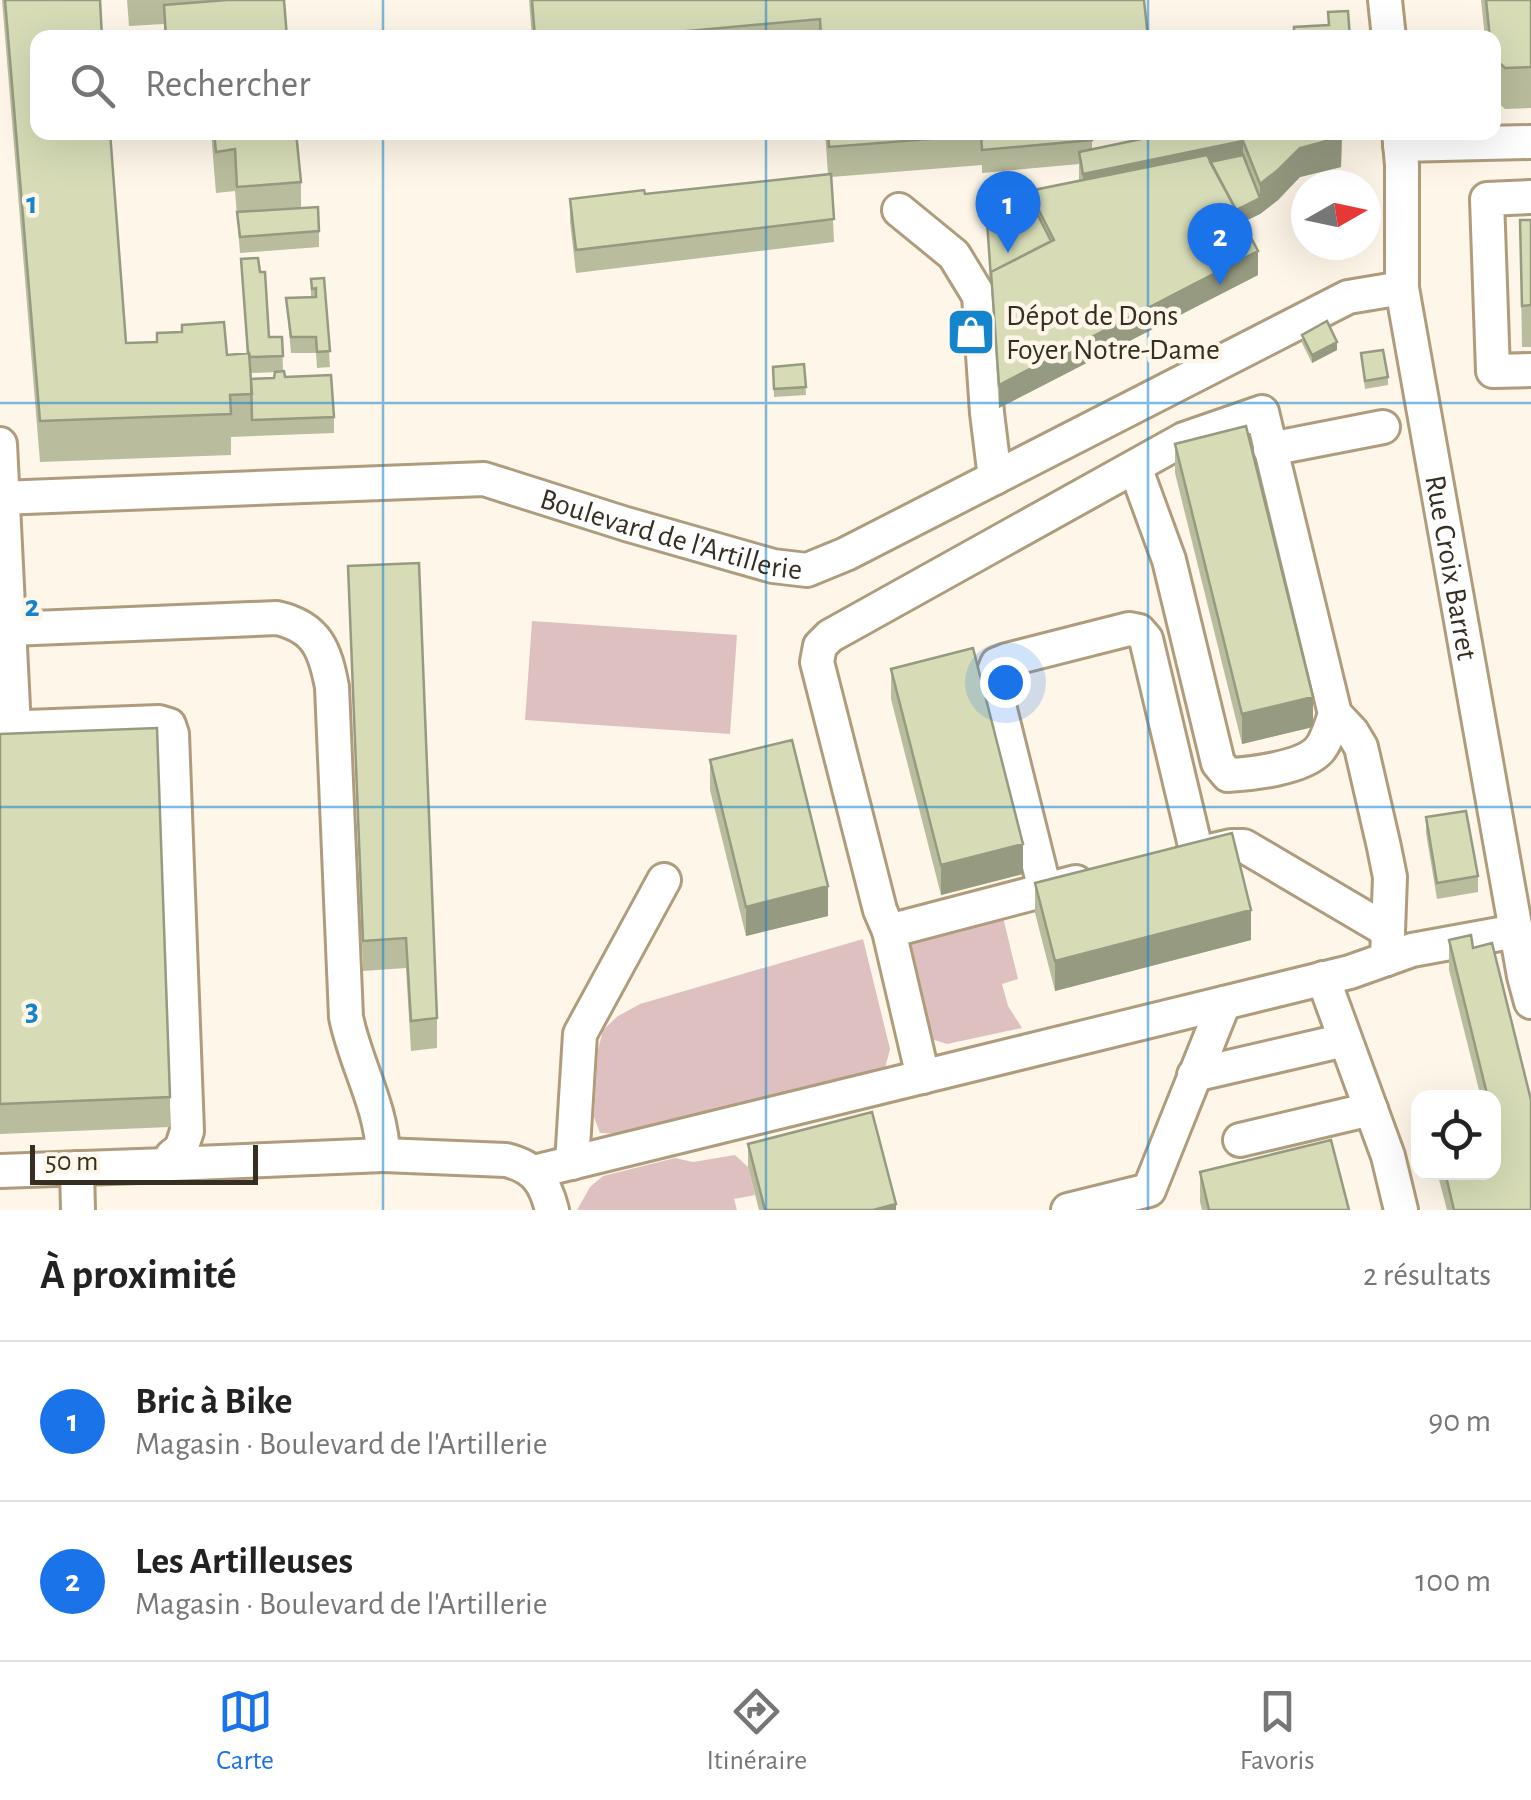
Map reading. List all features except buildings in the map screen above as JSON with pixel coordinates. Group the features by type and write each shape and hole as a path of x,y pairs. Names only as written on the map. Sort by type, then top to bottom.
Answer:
{"street":[{"path":"1385,0 1388,30"},
{"name":"Rue Croix Barret","path":"1399,140 1402,288 1531,1002"},
{"path":"1443,140 1531,142"},
{"path":"1531,197 1486,199 1493,371 1531,370"},
{"path":"899,210 954,254 979,296 994,478"},
{"name":"Boulevard de l'Artillerie","path":"2,498 484,479 772,566 807,570 846,554 1348,297 1402,288"},
{"path":"923,1077 890,931 880,910 817,662 820,646 830,636 1184,439 1262,412 1335,714 1361,747 1390,877 1388,945"},
{"path":"1270,450 1383,427"},
{"path":"0,444 10,629 7,728 159,722 169,725 172,734 187,1131 181,1149 170,1162"},
{"path":"1134,467 1169,560 1218,763 1228,775 1244,775 1304,762 1322,746 1335,714"},
{"path":"10,629 277,618 300,625 316,640 326,660 332,687 346,1017 351,1044 376,1115 383,1155"},
{"path":"1045,890 992,677 997,664 1007,660 1130,629 1139,631 1146,639 1197,854"},
{"path":"1159,863 1244,846 1388,945 1412,950 1516,931"},
{"path":"890,931 1102,876"},
{"path":"572,1163 580,1034 664,880"},
{"path":"534,1172 1323,978 1388,945"},
{"path":"1323,978 1388,1156 1401,1210"},
{"path":"1068,1210 1150,1200 1224,1003"},
{"path":"1194,1075 1345,1040"},
{"path":"1240,1140 1370,1109"},
{"path":"0,1172 383,1155 506,1160 534,1172 547,1192 552,1210"},
{"path":"77,1168 78,1210"}],"shaded area":[{"path":"532,621 737,635 730,734 525,720"},
{"path":"1002,913 1018,979 1002,984 1008,1006 1022,1028 947,1044 931,1039 908,937"},
{"path":"863,939 890,1049 885,1068 622,1134 600,1133 594,1117 598,1050 603,1030 618,1016 640,1004"},
{"path":"735,1155 748,1167 755,1195 734,1199 737,1210 577,1210 590,1187 603,1176 675,1158 693,1162"}],"place":[{"name":"Bric à Bike","path":"1008,253"},
{"name":"Les Artilleuses","path":"1220,285"},
{"name":"Dépot de Dons Foyer Notre-Dame","path":"971,332"}]}
